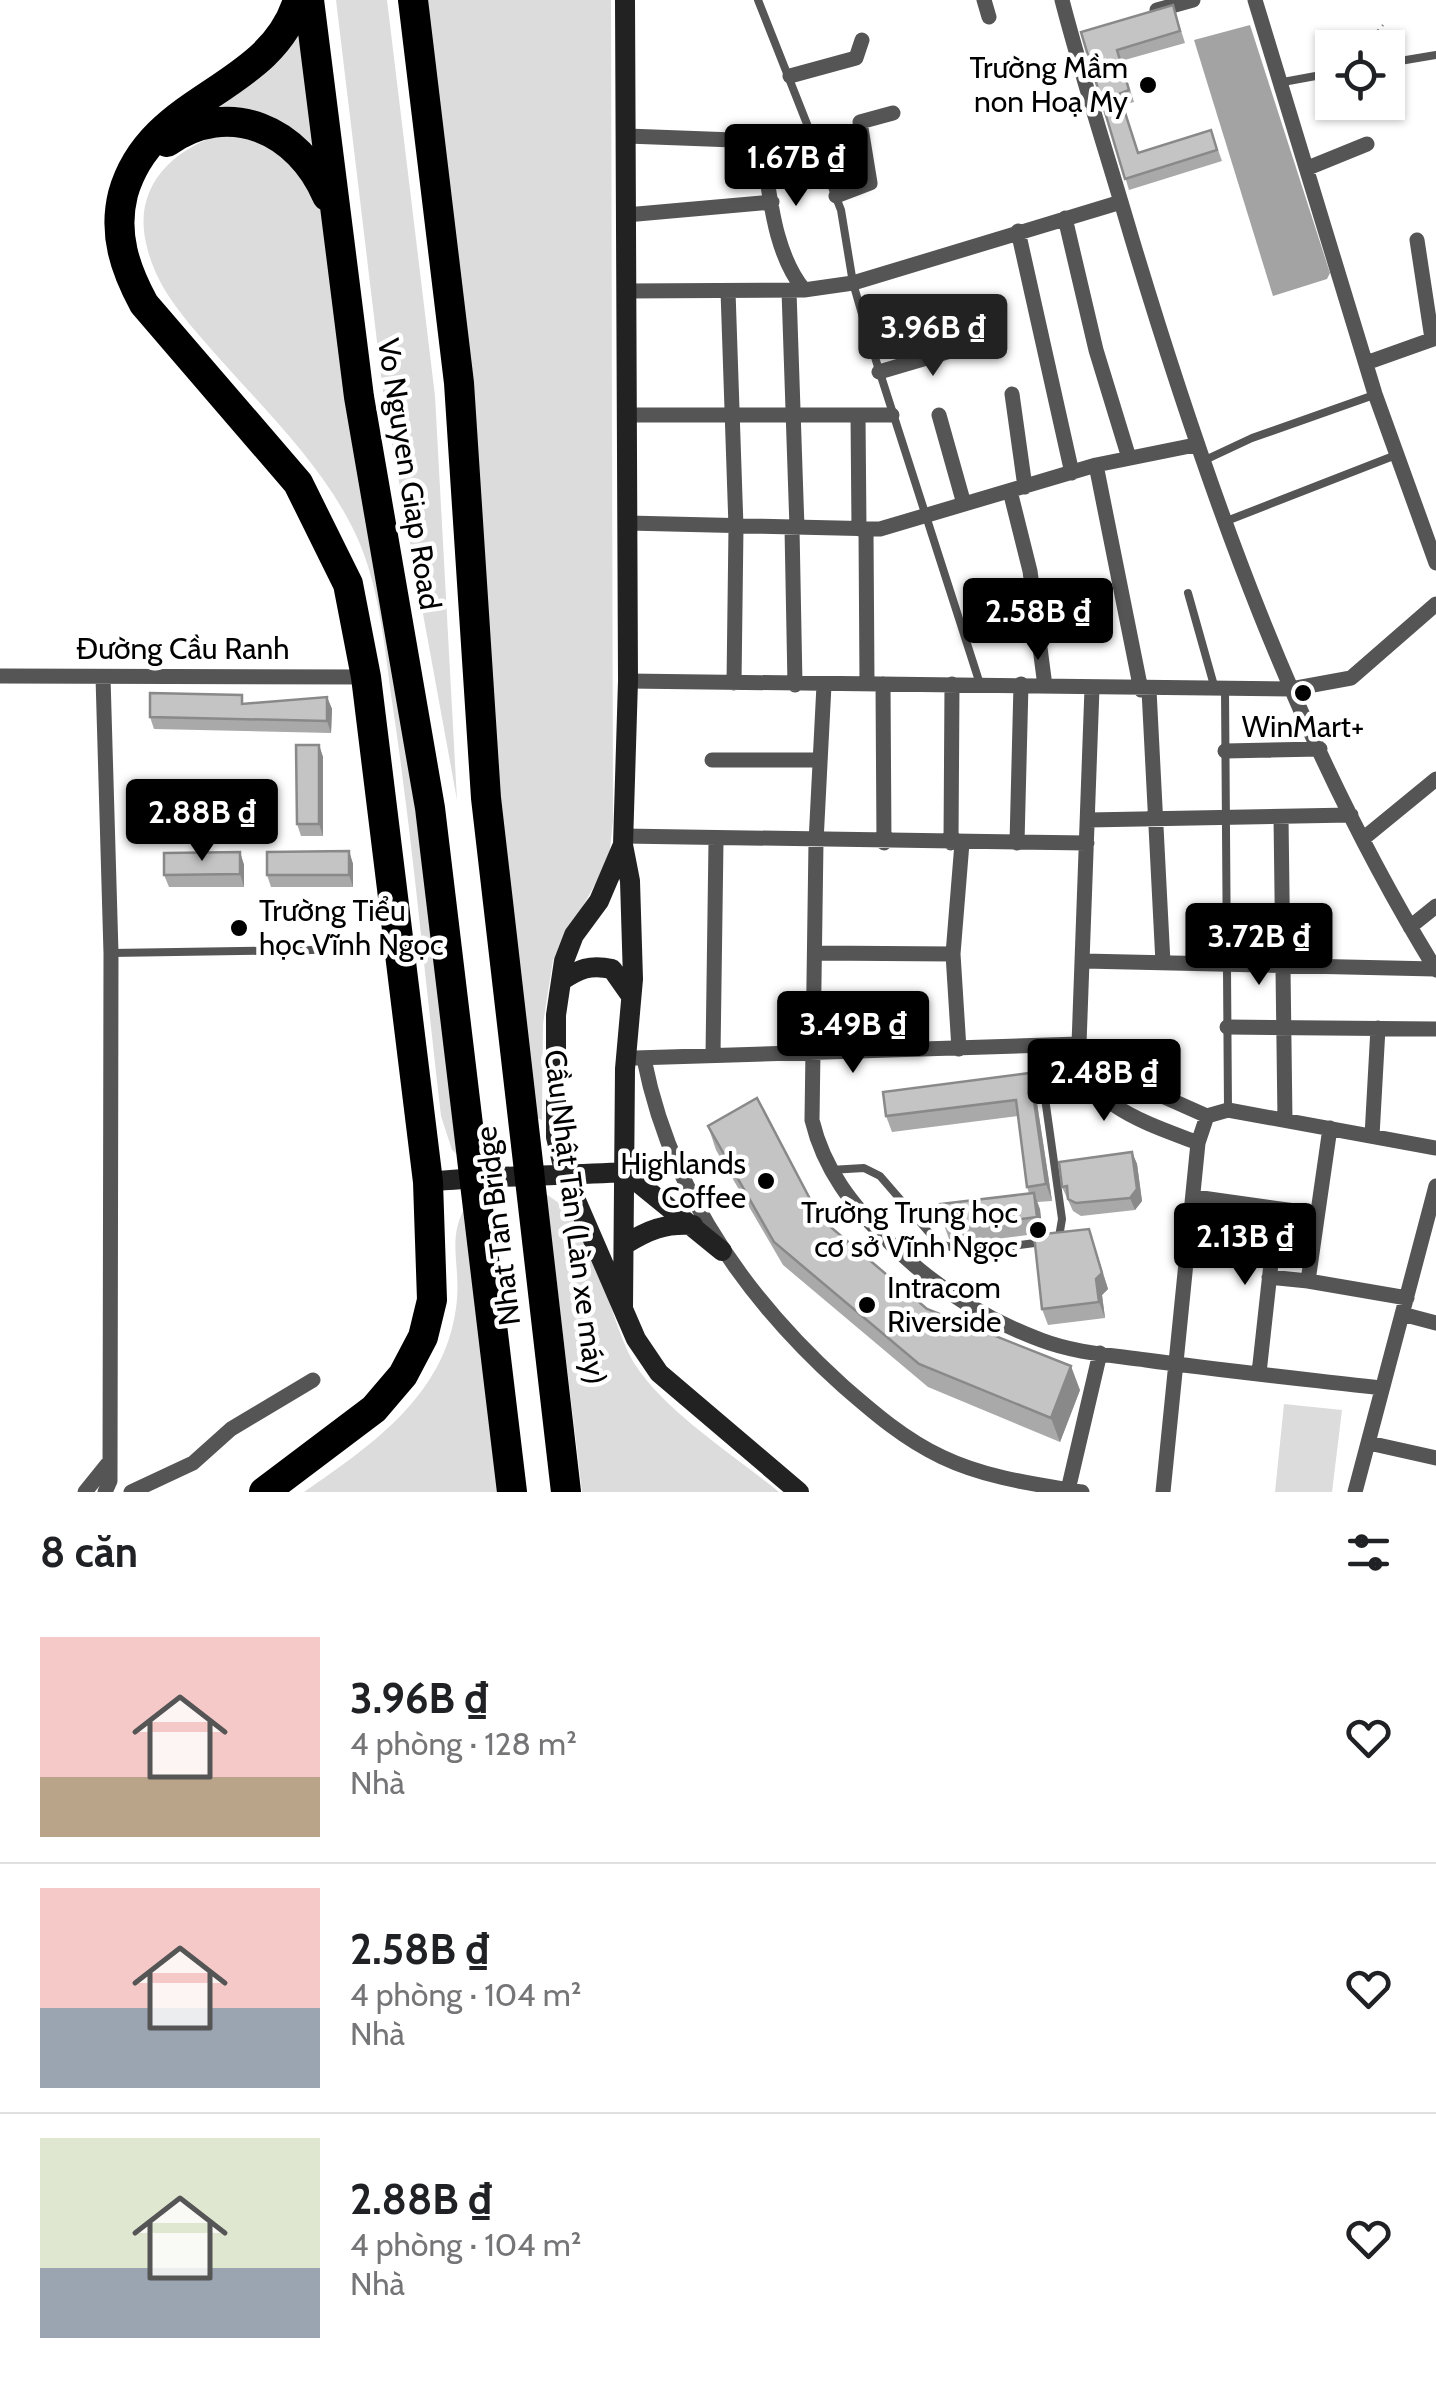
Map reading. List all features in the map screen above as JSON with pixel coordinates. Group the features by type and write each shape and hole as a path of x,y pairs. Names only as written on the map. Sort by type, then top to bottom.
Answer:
{"highway":[{"path":"264,1492 374,1409 403,1375 423,1336 432,1300 428,1182 366,677 348,584 315,509 298,483 144,304 130,279 118,230 128,179 146,143 259,61 282,33 298,0"},
{"name":"Vo Nguyen Giap Road","path":"308,0 347,302 430,808 449,957"},
{"name":"Vo Nguyen Giap Road","path":"416,0 459,383 486,798 504,951"},
{"path":"128,179 154,152 203,124 226,120 269,129 302,153 316,171 328,198 347,302"},
{"name":"Nhat Tan Bridge","path":"504,951 566,1492"},
{"name":"Cầu Nhật Tân (Làn xe máy)","path":"504,951 574,1492"},
{"path":"449,957 462,1151 504,1492"},
{"name":"Nhat Tan Bridge","path":"449,957 512,1492"}],"street":[{"path":"623,1307 625,1172 635,1058 630,881 623,841 628,681 625,0"},
{"path":"984,0 989,17"},
{"path":"1062,0 1080,33 1121,202 1195,445 1224,522 1291,689 1352,816 1436,970"},
{"path":"1137,16 1194,0"},
{"path":"1256,0 1284,82 1375,394 1436,563"},
{"path":"790,76 856,58 862,40"},
{"path":"836,196 870,183 860,122 893,112"},
{"path":"627,136 761,141 788,270 797,291 792,415 795,685"},
{"path":"1308,168 1367,144"},
{"path":"626,215 772,202"},
{"path":"625,292 797,291 853,283 1121,202"},
{"path":"1065,218 1096,350 1128,458"},
{"path":"1018,231 1072,473"},
{"path":"1366,363 1434,338 1417,240"},
{"path":"728,291 736,527 734,684"},
{"path":"879,372 974,344"},
{"path":"1012,394 1017,489 1045,686"},
{"path":"626,415 892,415"},
{"path":"858,415 884,843"},
{"path":"939,415 964,504"},
{"path":"628,523 862,530 924,516 1096,465 1195,445"},
{"path":"1096,465 1145,690 1158,820 1163,963"},
{"path":"628,681 1291,689 1350,678 1436,604"},
{"name":"Đường Cầu Ranh","path":"0,676 366,677"},
{"path":"103,677 110,952 110,1460 105,1492"},
{"path":"952,684 956,843 953,954 959,1049"},
{"path":"1017,843 1021,684"},
{"path":"824,685 816,842 812,1120 829,1170 872,1226 912,1265 971,1307 1042,1340 1176,1364 1382,1388"},
{"path":"1092,688 1082,1047 1085,1076 1118,1107 1198,1143"},
{"path":"1225,751 1320,749"},
{"path":"712,760 820,760"},
{"path":"1364,838 1434,786"},
{"path":"1088,820 1352,816"},
{"path":"1282,818 1285,1120"},
{"path":"623,841 1087,843"},
{"path":"623,841 599,901 574,934 561,981 556,1015 556,1136 564,1175 623,1307 658,1373 800,1492"},
{"path":"714,1055 716,841"},
{"path":"1410,928 1436,906"},
{"path":"816,953 953,954"},
{"path":"1084,962 1436,970"},
{"path":"561,981 582,968 598,966 612,969 631,996"},
{"path":"1227,1027 1436,1029"},
{"path":"1372,1136 1378,1028"},
{"path":"635,1058 1082,1047 1118,1076 1207,1116 1228,1110 1436,1148"},
{"path":"635,1058 672,1150 741,1281 799,1346 888,1426 942,1457 992,1476 1075,1491 1100,1353"},
{"path":"1163,1492 1198,1143 1207,1116"},
{"path":"1308,1281 1330,1128"},
{"path":"500,1174 556,1136"},
{"path":"428,1182 500,1174 625,1172 722,1251"},
{"path":"1355,1492 1402,1314 1428,1245 1436,1186"},
{"path":"1195,1198 1318,1214"},
{"path":"1258,1373 1277,1208"},
{"path":"624,1245 648,1230 671,1224 693,1225"},
{"path":"1269,1277 1407,1298"},
{"path":"1402,1314 1436,1323"},
{"path":"131,1492 193,1463 232,1429 313,1380"},
{"path":"1369,1443 1436,1458"},
{"path":"85,1492 110,1460"}],"lane":[{"path":"758,0 836,196 853,283 879,372 980,684"},
{"path":"1405,61 1436,55"},
{"path":"1284,82 1315,77"},
{"path":"1201,462 1252,438 1375,394"},
{"path":"1224,522 1396,455"},
{"path":"1188,593 1220,690 1225,751 1228,1110"},
{"path":"110,952 313,950"},
{"path":"829,1170 864,1168 880,1176 938,1243 952,1248 966,1252 1056,1240 1063,1232 1062,1219 1042,1084"}],"path":[{"path":"1379,30 1384,25"}],"shaded area":[{"path":"336,0 387,0 435,396 457,800 384,400"},
{"path":"428,0 611,0 613,820 609,859 553,960 543,1024 542,1120 537,1118 496,795"},
{"path":"302,25 315,149 278,121 198,116"},
{"path":"1250,25 1330,273 1327,279 1273,296 1194,40"},
{"path":"224,133 277,143 319,198 388,616 464,1160 452,1150 441,1116 400,759 381,625 367,563 347,518 315,469 174,304 157,276 146,243 146,204 161,173 188,149"},
{"path":"546,1194 571,1212 580,1224 627,1349 649,1383 683,1417 779,1492 582,1492"},
{"path":"468,1202 503,1492 304,1492 382,1434 424,1388 440,1361 457,1299 457,1227"},
{"path":"1284,1404 1342,1410 1332,1492 1275,1492"}],"building":[{"path":"1173,5 1180,31 1117,50 1129,90 1119,94 1138,153 1211,130 1217,150 1125,179 1081,32"},
{"path":"150,693 242,695 242,704 327,697 327,721 150,717"},
{"path":"296,745 319,745 319,824 297,824"},
{"path":"349,851 349,875 267,875 267,852"},
{"path":"240,852 240,874 164,875 164,853"},
{"path":"1030,1073 1046,1184 1027,1187 1016,1100 886,1116 883,1092"},
{"name":"Intracom Riverside","path":"757,1098 820,1218 927,1309 1071,1366 1051,1418 919,1364 774,1242 708,1126"},
{"path":"1132,1152 1137,1189 1130,1198 1076,1203 1068,1199 1059,1162"},
{"path":"1034,1193 1037,1217 958,1227 943,1222 940,1204"},
{"path":"1089,1229 1102,1273 1096,1279 1099,1302 1042,1309 1034,1235"}],"place":[{"name":"Trường Mầm non Hoạ My","path":"1148,85"},
{"name":"WinMart+","path":"1303,693"},
{"name":"Trường Tiểu học Vĩnh Ngọc","path":"239,928"},
{"name":"Highlands Coffee","path":"766,1181"},
{"name":"Trường Trung học cơ sở Vĩnh Ngọc","path":"1038,1230"},
{"name":"Intracom Riverside","path":"867,1305"}]}
